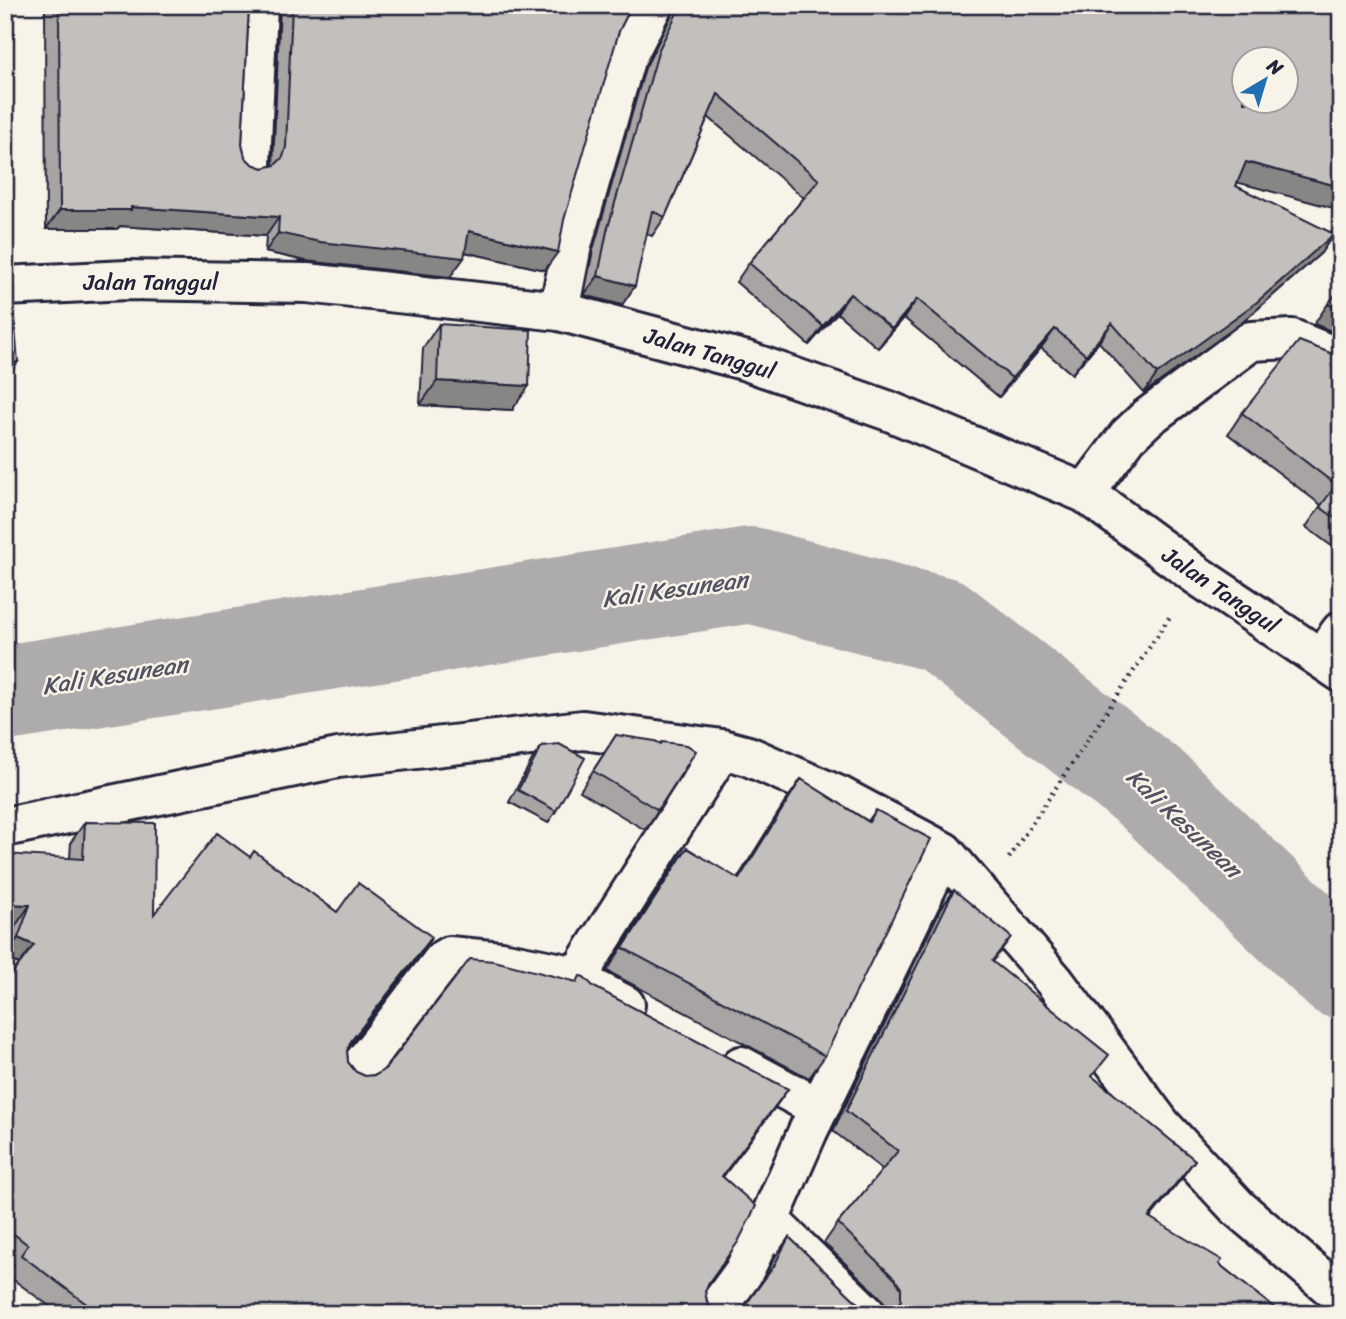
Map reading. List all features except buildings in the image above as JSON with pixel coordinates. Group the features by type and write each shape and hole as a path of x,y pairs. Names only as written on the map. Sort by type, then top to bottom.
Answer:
{"street":[{"path":"251,165 258,5"},
{"path":"559,311 572,245 625,60 653,5"},
{"name":"Jalan Tanggul","path":"5,286 127,280 307,284 559,311 747,361 889,411 1084,493 1198,576 1334,653"},
{"path":"1084,493 1128,436 1147,418 1251,341 1292,340 1341,359"},
{"path":"5,827 338,758 583,730 722,749 748,756 841,797 944,852 1055,982 1162,1126 1238,1208 1341,1296"},
{"path":"582,977 587,961 722,749"},
{"path":"713,1314 743,1273 819,1108 944,852"},
{"path":"355,1074 410,1001 449,956 501,961 582,977 590,987 651,1018"},
{"path":"711,1050 819,1108"},
{"path":"769,1220 866,1314"}],"path":[{"path":"1010,858 1179,604"}],"waterway":[{"name":"Kali Kesunean","path":"5,693 751,575 942,625 1153,790 1341,971"}]}
